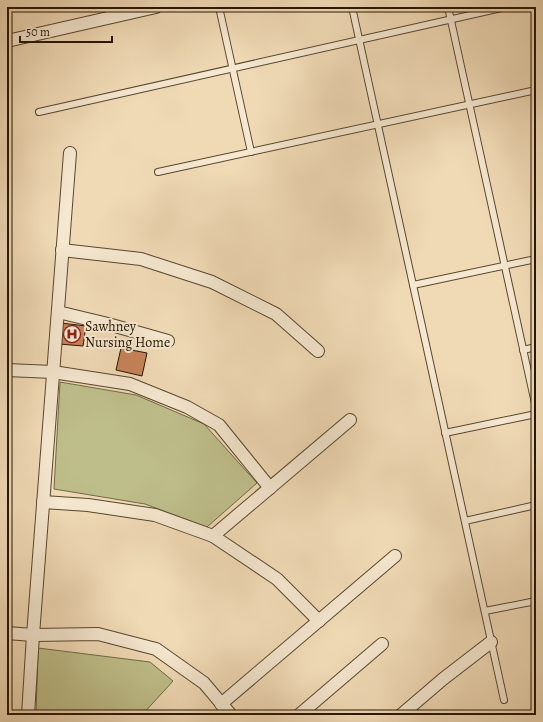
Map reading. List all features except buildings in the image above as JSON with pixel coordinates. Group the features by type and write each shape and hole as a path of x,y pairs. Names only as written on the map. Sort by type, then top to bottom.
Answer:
{"street":[{"path":"7,41 156,7"},
{"path":"28,715 70,153"},
{"path":"62,250 140,259 212,282 276,314 318,351"},
{"path":"58,312 168,341"},
{"path":"7,370 53,372 130,384 187,407 218,425 270,488"},
{"path":"213,536 350,420"},
{"path":"43,502 88,505 156,515 213,536 277,579 319,621"},
{"path":"221,704 395,556"},
{"path":"7,633 33,635 98,634 156,649 204,684 231,715"},
{"path":"401,715 443,679 491,642"},
{"path":"298,715 382,644"}],"lane":[{"path":"219,7 251,152"},
{"path":"352,7 504,700"},
{"path":"448,7 536,408"},
{"path":"39,112 506,7"},
{"path":"158,172 536,90"},
{"path":"413,285 536,259"},
{"path":"523,350 536,347"},
{"path":"445,433 536,414"},
{"path":"465,521 536,505"},
{"path":"485,611 536,601"}],"green space":[{"path":"60,382 136,395 204,424 257,483 207,527 145,504 54,489"},
{"path":"38,648 150,662 173,681 142,715 36,715"}],"place":[{"name":"Sawhney Nursing Home","path":"72,334"}]}
